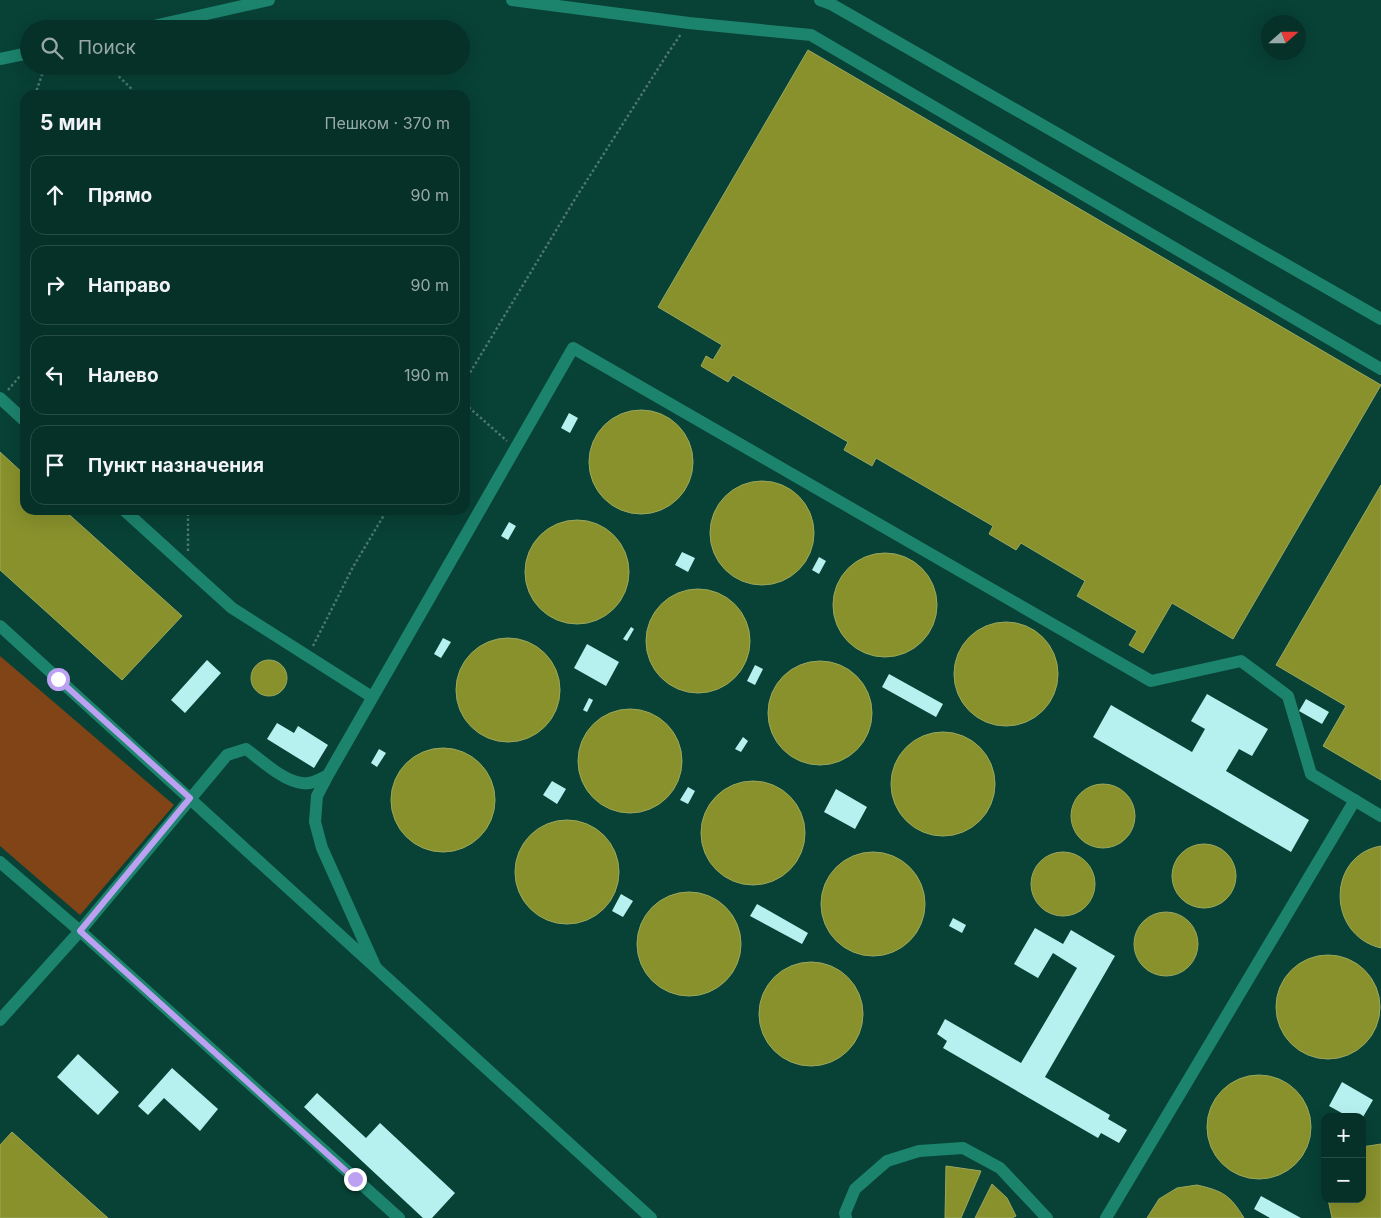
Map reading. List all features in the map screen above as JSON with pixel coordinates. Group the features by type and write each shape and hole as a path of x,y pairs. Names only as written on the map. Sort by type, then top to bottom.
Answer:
{"lane":[{"path":"180,20 269,0"},
{"path":"512,0 689,23 810,35 1381,369"},
{"path":"820,0 840,9 1381,319"},
{"path":"0,59 20,55"},
{"path":"376,968 322,848 315,822 317,796 573,348 1151,681 1241,661 1288,696 1311,774 1381,816"},
{"path":"0,398 20,416"},
{"path":"129,515 232,608 372,697"},
{"path":"0,626 651,1218"},
{"path":"0,1020 80,931 227,755 246,749 283,776 302,784 316,781 328,775"},
{"path":"1106,1218 1355,800"},
{"path":"0,862 80,931 399,1218"},
{"path":"846,1218 855,1189 887,1161 919,1150 963,1148 1000,1168 1047,1218"}],"path":[{"path":"470,372 575,199 689,23"},
{"path":"37,90 42,75"},
{"path":"117,75 133,90"},
{"path":"0,398 20,376"},
{"path":"470,408 515,448"},
{"path":"188,515 187,547 194,574"},
{"path":"307,656 353,567 384,515"}],"shaded area":[{"path":"808,50 1381,385 1233,639 1172,603 1143,653 1129,645 1137,631 1077,596 1085,581 1021,543 1016,550 989,534 993,526 876,458 872,466 844,450 848,442 733,375 728,382 701,366 706,356 713,360 722,345 658,307"},
{"path":"641,410 661,414 678,425 689,442 693,462 689,482 678,499 661,510 641,514 621,510 604,499 593,482 589,462 593,442 604,425 621,414"},
{"path":"0,452 20,470 20,515 70,515 182,616 122,680 0,570"},
{"path":"762,481 782,485 799,496 810,513 814,533 810,553 799,570 782,581 762,585 742,581 725,570 714,553 710,533 714,513 725,496 742,485"},
{"path":"1381,485 1381,780 1323,746 1346,706 1276,665"},
{"path":"577,520 597,524 614,535 625,552 629,572 625,592 614,609 597,620 577,624 557,620 540,609 529,592 525,572 529,552 540,535 557,524"},
{"path":"885,553 905,557 922,568 933,585 937,605 933,625 922,642 905,653 885,657 865,653 848,642 837,625 833,605 837,585 848,568 865,557"},
{"path":"698,589 718,593 735,604 746,621 750,641 746,661 735,678 718,689 698,693 678,689 661,678 650,661 646,641 650,621 661,604 678,593"},
{"path":"1006,622 1026,626 1043,637 1054,654 1058,674 1054,694 1043,711 1026,722 1006,726 986,722 969,711 958,694 954,674 958,654 969,637 986,626"},
{"path":"508,638 528,642 545,653 556,670 560,690 556,710 545,727 528,738 508,742 488,738 471,727 460,710 456,690 460,670 471,653 488,642"},
{"path":"0,656 174,805 80,915 0,846"},
{"path":"269,660 281,666 287,678 281,690 269,696 257,690 251,678 257,666"},
{"path":"820,661 840,665 857,676 868,693 872,713 868,733 857,750 840,761 820,765 800,761 783,750 772,733 768,713 772,693 783,676 800,665"},
{"path":"630,709 650,713 667,724 678,741 682,761 678,781 667,798 650,809 630,813 610,809 593,798 582,781 578,761 582,741 593,724 610,713"},
{"path":"943,732 963,736 980,747 991,764 995,784 991,804 980,821 963,832 943,836 923,832 906,821 895,804 891,784 895,764 906,747 923,736"},
{"path":"443,748 463,752 480,763 491,780 495,800 491,820 480,837 463,848 443,852 423,848 406,837 395,820 391,800 395,780 406,763 423,752"},
{"path":"753,781 773,785 790,796 801,813 805,833 801,853 790,870 773,881 753,885 733,881 716,870 705,853 701,833 705,813 716,796 733,785"},
{"path":"1103,784 1121,790 1129,798 1135,816 1129,834 1121,842 1103,848 1085,842 1077,834 1071,816 1077,798 1085,790"},
{"path":"567,820 587,824 604,835 615,852 619,872 615,892 604,909 587,920 567,924 547,920 530,909 519,892 515,872 519,852 530,835 547,824"},
{"path":"1204,844 1222,850 1230,858 1236,876 1230,894 1222,902 1204,908 1186,902 1178,894 1172,876 1178,858 1186,850"},
{"path":"1381,846 1381,948 1363,940 1350,928 1343,912 1340,896 1343,879 1350,864 1363,852"},
{"path":"873,852 893,856 910,867 921,884 925,904 921,924 910,941 893,952 873,956 853,952 836,941 825,924 821,904 825,884 836,867 853,856"},
{"path":"1063,852 1081,858 1089,866 1095,884 1089,902 1081,910 1063,916 1045,910 1037,902 1031,884 1037,866 1045,858"},
{"path":"689,892 709,896 726,907 737,924 741,944 737,964 726,981 709,992 689,996 669,992 652,981 641,964 637,944 641,924 652,907 669,896"},
{"path":"1166,912 1184,918 1192,926 1198,944 1192,962 1184,970 1166,976 1148,970 1140,962 1134,944 1140,926 1148,918"},
{"path":"1328,955 1348,959 1365,970 1376,987 1380,1007 1376,1027 1365,1044 1348,1055 1328,1059 1308,1055 1291,1044 1280,1027 1276,1007 1280,987 1291,970 1308,959"},
{"path":"811,962 831,966 848,977 859,994 863,1014 859,1034 848,1051 831,1062 811,1066 791,1062 774,1051 763,1034 759,1014 763,994 774,977 791,966"},
{"path":"1259,1075 1279,1079 1296,1090 1307,1107 1311,1127 1307,1147 1296,1164 1279,1175 1259,1179 1239,1175 1222,1164 1211,1147 1207,1127 1211,1107 1222,1090 1239,1079"},
{"path":"12,1132 108,1218 0,1218 0,1145"},
{"path":"1381,1144 1381,1218 1332,1218 1329,1203 1366,1203 1366,1146"},
{"path":"946,1166 981,1171 961,1218 945,1218"},
{"path":"992,1184 1007,1198 1016,1216 1012,1218 975,1218"},
{"path":"1197,1185 1213,1189 1225,1195 1244,1218 1147,1218 1159,1199 1177,1188"}],"building":[{"path":"569,413 578,418 570,433 561,428"},
{"path":"509,522 516,526 508,540 501,536"},
{"path":"682,552 695,558 688,572 675,565"},
{"path":"819,557 826,561 819,574 812,570"},
{"path":"631,627 634,629 627,641 623,639"},
{"path":"443,638 451,642 441,658 434,654"},
{"path":"587,644 619,662 606,686 574,668"},
{"path":"207,660 221,673 185,713 171,700"},
{"path":"755,665 763,669 755,685 747,681"},
{"path":"889,674 943,704 936,717 882,687"},
{"path":"1207,694 1268,729 1252,756 1239,749 1226,771 1309,820 1291,852 1093,737 1111,705 1192,752 1205,729 1191,721"},
{"path":"589,698 593,700 587,712 583,710"},
{"path":"1306,699 1329,712 1322,724 1299,711"},
{"path":"277,723 294,733 298,726 328,745 314,768 267,739"},
{"path":"743,737 748,741 741,752 735,749"},
{"path":"379,749 386,753 377,767 371,763"},
{"path":"552,781 566,789 557,804 543,795"},
{"path":"688,787 695,791 688,804 680,800"},
{"path":"836,789 867,807 855,829 824,812"},
{"path":"621,894 633,901 623,917 612,911"},
{"path":"757,904 808,933 802,944 750,916"},
{"path":"953,918 966,925 962,933 949,926"},
{"path":"1035,928 1063,944 1071,930 1115,956 1045,1077 1110,1115 1108,1119 1127,1130 1119,1143 1101,1133 1098,1138 943,1048 947,1041 937,1034 945,1019 1021,1063 1077,968 1053,953 1038,978 1014,964"},
{"path":"78,1054 119,1092 98,1115 57,1077"},
{"path":"172,1068 218,1109 200,1131 164,1098 148,1115 138,1106"},
{"path":"1342,1082 1373,1100 1365,1113 1342,1113 1329,1106"},
{"path":"317,1093 366,1138 380,1123 455,1193 432,1218 423,1218 304,1107"},
{"path":"1261,1196 1301,1218 1270,1218 1254,1209"}],"route":[{"path":"58,679 190,798 80,931 355,1179"}]}
